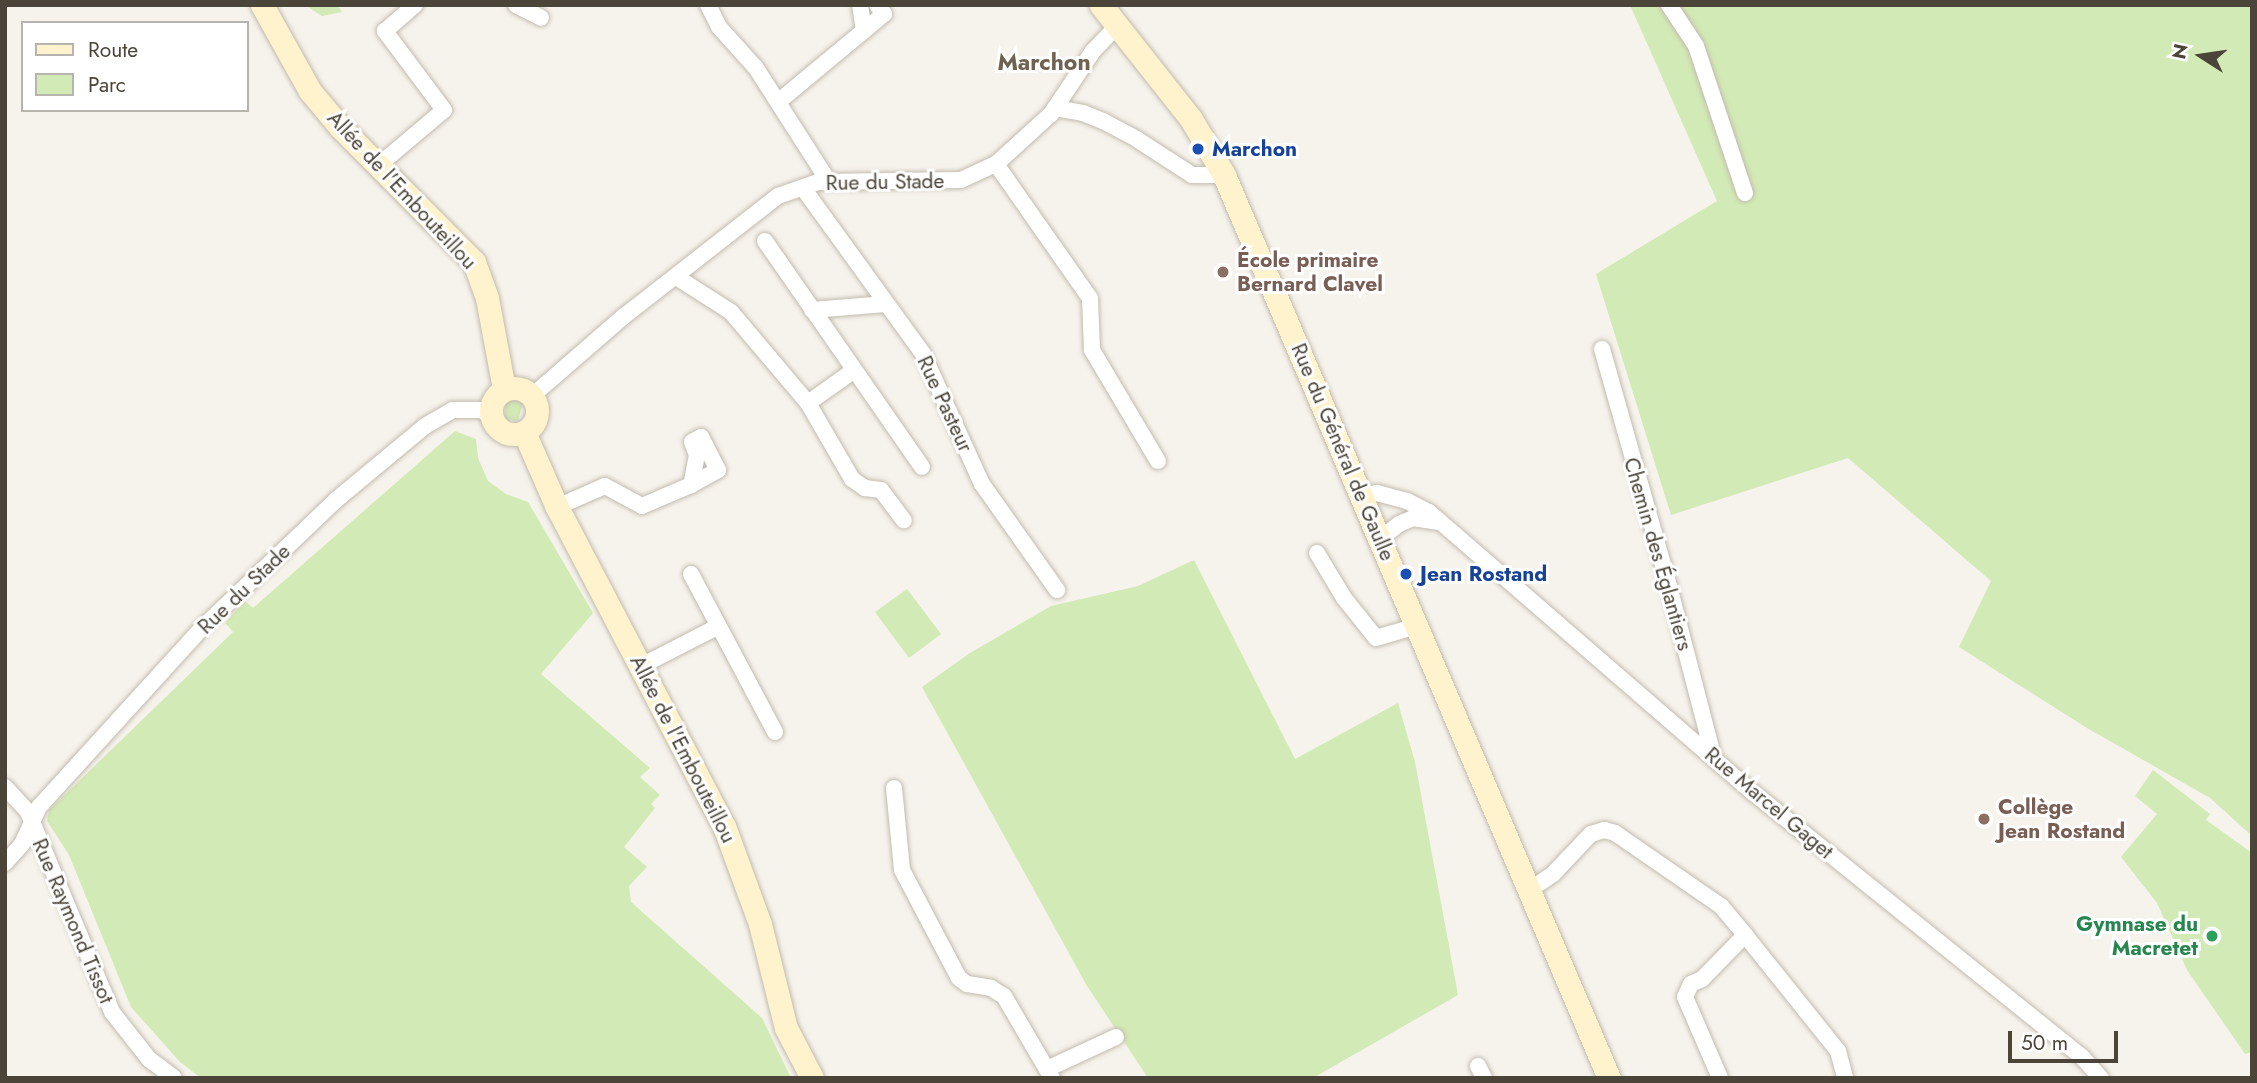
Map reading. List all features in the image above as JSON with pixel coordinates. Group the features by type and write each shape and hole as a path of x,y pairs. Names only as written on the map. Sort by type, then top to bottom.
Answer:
{"street":[{"name":"Allée de l'Embouteillou","path":"262,5 310,90 340,127 474,262 481,275 504,389"},
{"path":"379,166 444,110 385,31 415,5"},
{"path":"516,5 541,18"},
{"path":"708,5 719,27 756,68 829,182"},
{"path":"860,5 863,31"},
{"path":"778,102 884,14 877,5"},
{"path":"1669,5 1696,46 1745,193"},
{"name":"Rue du Stade","path":"532,396 624,317 678,278 778,196 829,182 961,180 996,164 1046,120 1093,51 1112,13"},
{"name":"Rue du Général de Gaulle","path":"1112,13 1203,136 1224,175 1609,1078"},
{"path":"1055,108 1083,113 1122,131 1192,175 1224,175"},
{"path":"996,164 1090,298 1093,349 1158,461"},
{"name":"Rue Pasteur","path":"803,188 923,354 982,484 1057,590"},
{"path":"765,241 922,467"},
{"path":"678,278 731,312 808,403 852,479 865,488 881,491 904,520"},
{"path":"812,310 886,304"},
{"name":"Chemin des Églantiers","path":"1602,349 1714,759"},
{"path":"808,403 853,371"},
{"path":"514,387 532,396 536,416 524,432 503,432 495,425 491,416 491,405 504,389 514,387"},
{"name":"Rue du Stade","path":"5,863 22,844 39,807 202,628 336,500 425,426 453,410 481,410 491,416"},
{"name":"Allée de l'Embouteillou","path":"524,432 557,507 643,665 724,825 760,923 786,1028 812,1078"},
{"path":"557,507 605,485 642,506 691,485"},
{"name":"Rue Marcel Gaget","path":"1362,496 1377,493 1407,501 1441,522 1714,759 2082,1057 2101,1078"},
{"path":"1380,539 1399,524 1413,518 1441,522"},
{"path":"1317,554 1343,598 1376,638 1416,626"},
{"path":"691,574 775,732"},
{"path":"643,665 717,627"},
{"name":"Rue Raymond Tissot","path":"5,787 28,812 112,1012 149,1059 174,1078"},
{"path":"894,788 902,870 959,978 967,984 992,988 1004,996 1050,1073 1116,1037"},
{"path":"1528,891 1553,874 1591,834 1604,830 1615,833 1721,906 1838,1051 1845,1078"},
{"path":"1720,1078 1685,997 1691,984 1702,979 1745,935"}],"green space":[{"path":"305,5 337,5 342,12 322,16"},
{"path":"1630,5 2252,5 2252,836 2210,798 2087,728 1959,647 1991,581 1848,458 1671,515 1596,274 1717,201"},
{"path":"510,398 523,403 518,421 505,419 506,401"},
{"path":"455,431 476,439 478,458 488,481 506,494 528,502 593,613 541,674 650,768 640,777 660,795 651,804 655,808 624,847 647,867 629,886 631,902 762,1018 791,1078 201,1078 180,1062 131,1007 69,855 47,821 49,810 233,632 225,623 245,601 253,608"},
{"path":"1194,560 1295,759 1398,703 1415,762 1458,995 1313,1078 1148,1078 1087,986 922,687 970,653 1051,606 1138,586"},
{"path":"907,589 941,634 909,658 875,612"},
{"name":"Gymnase du Macretet","path":"2153,770 2210,814 2206,820 2252,853 2252,1052 2245,1054 2187,970 2157,903 2121,857 2157,814 2135,796"}],"place":[{"name":"Marchon","path":"1198,149"},
{"name":"École primaire Bernard Clavel","path":"1223,272"},
{"name":"Jean Rostand","path":"1406,574"},
{"name":"Collège Jean Rostand","path":"1984,819"},
{"name":"Gymnase du Macretet","path":"2212,936"}],"district":[{"name":"Marchon","path":"1044,62"}]}
